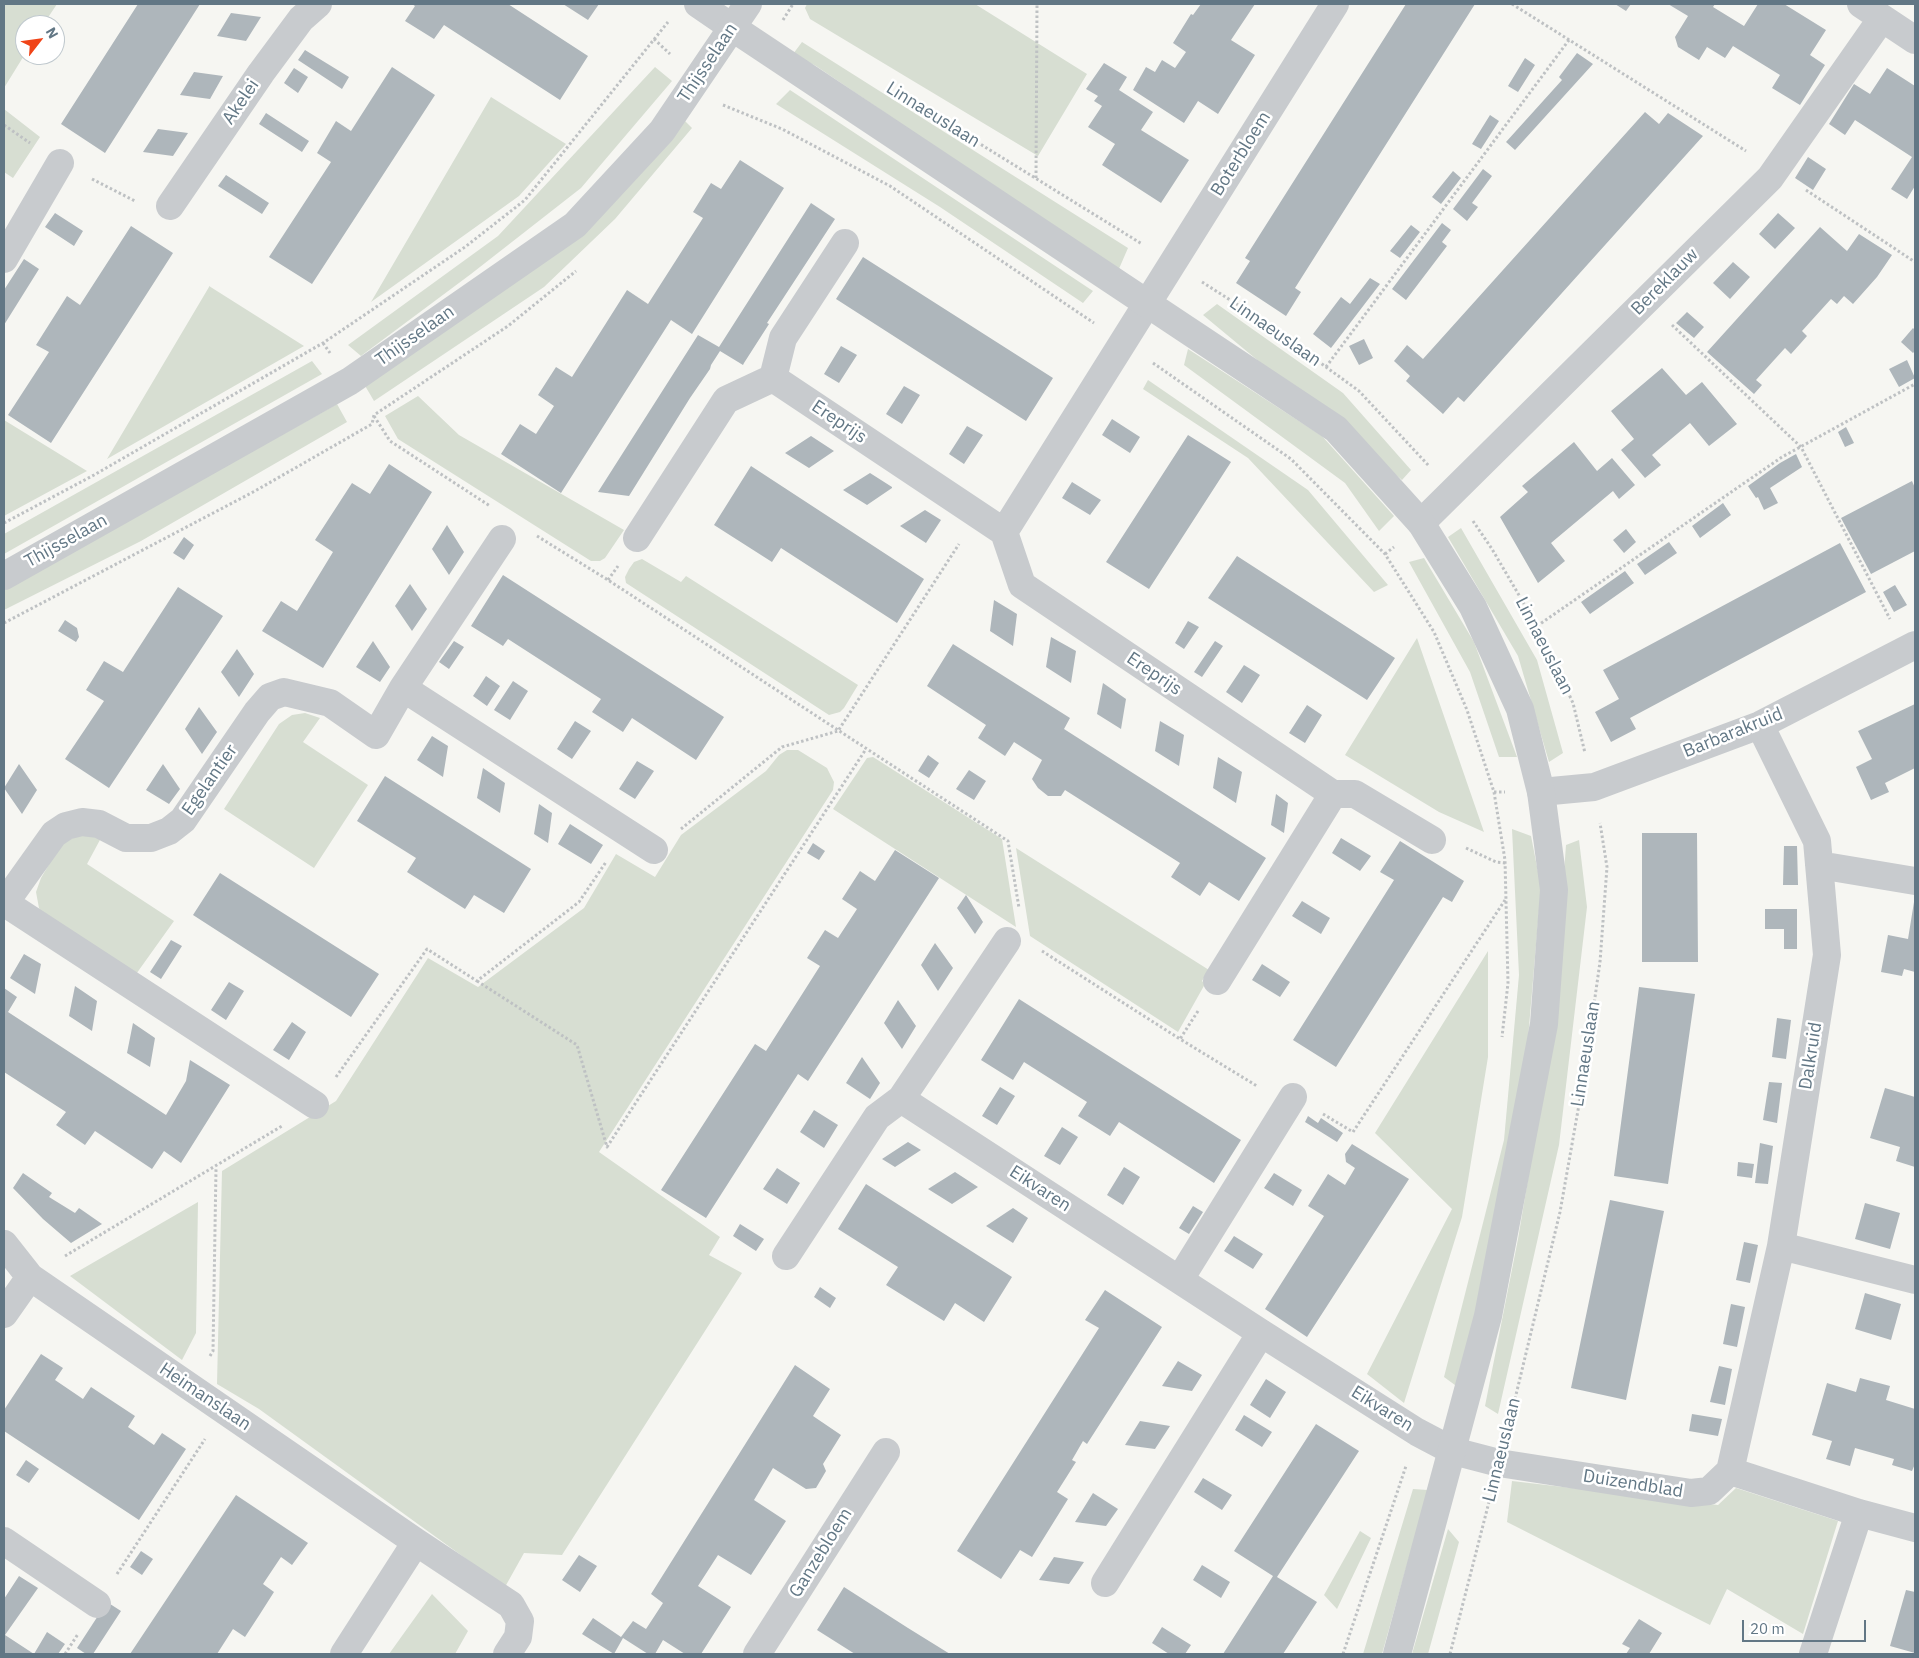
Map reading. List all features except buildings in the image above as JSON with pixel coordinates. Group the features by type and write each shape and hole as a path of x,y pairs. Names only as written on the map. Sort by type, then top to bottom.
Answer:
{"street":[{"name":"Akelei","path":"170,206 300,19 318,4"},
{"path":"698,4 733,28"},
{"name":"Thijsselaan","path":"4,576 350,381 574,226 662,131 748,4"},
{"name":"Boterbloem","path":"1148,304 1335,4"},
{"path":"1872,11 1915,40"},
{"name":"Bereklauw","path":"1421,523 1770,178 1872,11"},
{"name":"Linnaeuslaan","path":"733,28 1336,430 1421,523 1473,607 1520,709 1541,792 1554,890 1544,1024 1488,1316 1398,1654"},
{"path":"4,259 60,162"},
{"path":"638,538 726,400 773,378 782,338 845,243"},
{"path":"1004,532 1148,304"},
{"name":"Ereprijs","path":"773,378 1004,532 1022,585 1333,794"},
{"name":"Egelantier","path":"315,1106 4,904 54,834 66,826 82,822 99,824 126,838 152,838 169,831 183,820 257,712 270,697 284,692 330,703 376,735 403,688 502,539"},
{"name":"Barbarakruid","path":"1541,792 1594,787 1760,725 1910,647"},
{"path":"403,688 654,850"},
{"name":"Dalkruid","path":"1730,1471 1781,1246 1828,955 1817,841 1760,725"},
{"path":"1218,981 1333,794 1355,794 1432,840"},
{"path":"1819,865 1915,881"},
{"path":"786,1256 877,1117 901,1099 1014,939"},
{"path":"1180,1280 1293,1097"},
{"name":"Eikvaren","path":"901,1099 1261,1333 1417,1432 1453,1451"},
{"name":"Heimanslaan","path":"4,1244 30,1277 416,1542 511,1604 520,1621 518,1637 507,1654"},
{"path":"1781,1246 1915,1280"},
{"path":"4,1314 30,1277"},
{"path":"1105,1583 1261,1333"},
{"name":"Duizendblad","path":"1453,1451 1499,1463 1691,1493 1709,1491 1730,1471"},
{"name":"Ganzebloem","path":"757,1654 886,1452"},
{"path":"1730,1471 1859,1513 1915,1528"},
{"path":"1813,1654 1859,1513"},
{"path":"4,1540 97,1604"},
{"path":"344,1654 416,1542"}],"path":[{"path":"1036,179 1037,4"},
{"path":"1512,4 1776,170 1915,262"},
{"path":"775,17 782,21"},
{"path":"4,523 94,475 323,343 466,246 525,200 671,18"},
{"path":"1326,367 1569,40"},
{"name":"Linnaeuslaan","path":"926,110 1260,319 1359,391 1453,492 1492,548 1537,626 1573,703 1594,787 1607,867 1600,962 1583,1082 1560,1212 1450,1654"},
{"path":"1646,301 1801,447 1910,647"},
{"path":"1537,626 1782,457 1915,384"},
{"path":"374,415 390,441 496,510"},
{"path":"477,981 579,902 617,846 654,850 782,747 838,731 978,515"},
{"path":"537,536 608,580 1008,841 1020,914 1014,939 1265,1091 1270,1084 1353,1132 1506,898"},
{"path":"30,1277 216,1168 315,1106 427,949 577,1045 607,1147 866,749"},
{"path":"1180,1039 1218,981"},
{"path":"191,1388 213,1351 216,1168"},
{"path":"65,1654 224,1410"}],"shaded area":[{"path":"4,4 57,4 50,15 15,15 15,65 18,65 4,88"},
{"path":"807,4 975,4 1087,74 1038,156 810,19 805,8"},
{"path":"802,42 1128,248 1118,271 816,66 793,54"},
{"path":"655,67 672,81 581,188 471,274 361,356 348,345 498,236"},
{"path":"790,90 1093,291 1083,303 940,207 776,104"},
{"path":"491,97 566,144 519,196 371,302"},
{"path":"4,109 40,137 13,178 4,172"},
{"path":"684,120 692,128 615,219 544,287 374,401 364,384"},
{"path":"209,287 304,346 107,459"},
{"path":"1217,304 1343,393 1411,470 1402,480 1203,315"},
{"path":"1188,349 1322,436 1394,516 1379,531 1345,483 1184,365"},
{"path":"312,361 322,374 4,554 4,534"},
{"path":"1148,380 1308,490 1388,585 1374,592 1248,458 1143,389"},
{"path":"418,396 459,435 624,530 605,558 600,561 591,561 398,439 385,416"},
{"path":"337,404 347,422 141,541 4,610 4,590"},
{"path":"4,420 87,471 4,516"},
{"path":"1461,528 1537,660 1563,753 1549,762 1518,656 1448,537"},
{"path":"1424,558 1474,642 1517,757 1499,757 1470,672 1409,562"},
{"path":"642,559 681,582 686,576 858,685 844,708 840,712 829,715 626,583 625,577 629,569 634,562"},
{"path":"1417,638 1484,832 1439,812 1345,755"},
{"path":"305,713 320,718 303,742 368,785 314,868 224,809 279,724 292,715"},
{"path":"787,750 798,750 827,768 834,782 833,790 599,1152 720,1237 709,1255 742,1273 562,1555 524,1553 505,1587 259,1409 217,1384 222,1171 336,1101 428,958 478,987 584,908 616,854 655,877 681,835 766,771 779,755"},
{"path":"873,757 1002,839 1016,927 833,809 867,758"},
{"path":"1512,829 1531,836 1541,887 1527,1050 1504,1186 1459,1388 1444,1377 1504,1140 1519,975"},
{"path":"80,834 101,838 87,864 174,921 134,977 45,918 39,908 36,892 41,878 61,844"},
{"path":"1579,840 1587,907 1559,1145 1498,1414 1485,1406 1518,1239 1552,1035 1566,845"},
{"path":"1016,848 1209,970 1202,981 1205,984 1178,1032 1030,936"},
{"path":"1488,951 1488,1057 1462,1217 1404,1403 1367,1374 1452,1209 1375,1133"},
{"path":"198,1202 196,1333 182,1360 70,1276"},
{"path":"1512,1481 1718,1505 1736,1488 1838,1521 1803,1634 1727,1589 1710,1625 1507,1522"},
{"path":"1413,1489 1428,1490 1382,1654 1363,1654"},
{"path":"1448,1529 1459,1542 1428,1654 1412,1654"},
{"path":"1360,1531 1371,1538 1337,1609 1324,1595"},
{"path":"432,1594 468,1631 455,1654 389,1654"}]}
